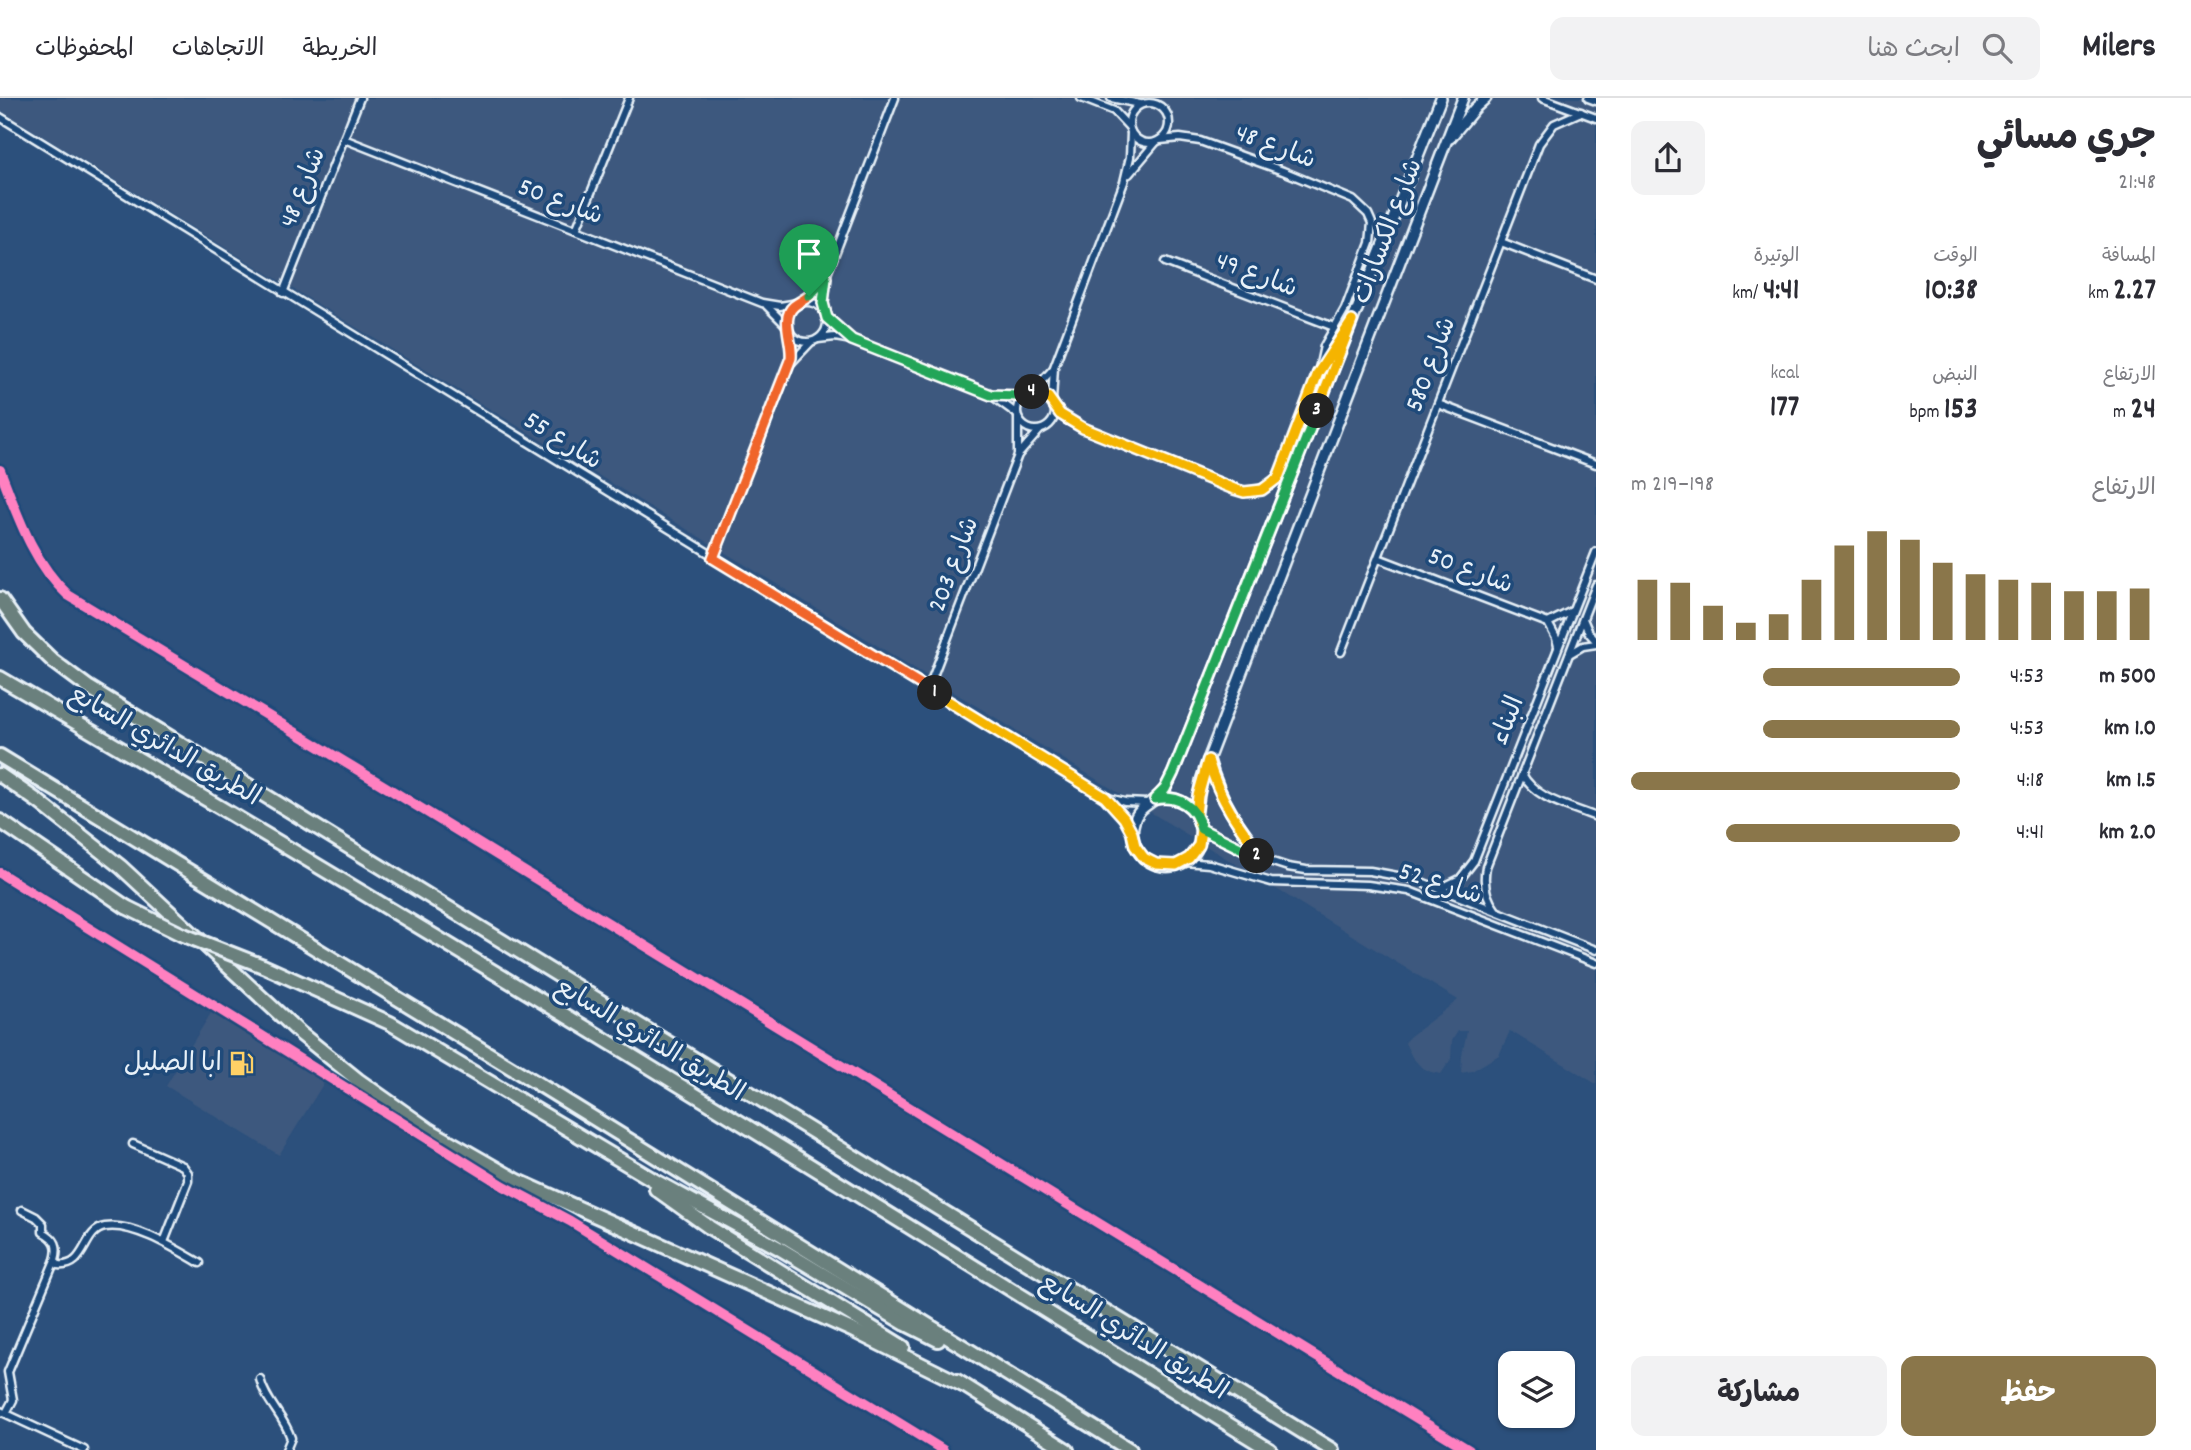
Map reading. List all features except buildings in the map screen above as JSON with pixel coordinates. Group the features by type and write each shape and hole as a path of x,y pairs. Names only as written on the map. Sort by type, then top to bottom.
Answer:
{"highway":[{"path":"0,599 24,633 53,661 88,687 1332,1450"},
{"name":"الطريق الدائري السابع","path":"0,678 206,798 1270,1450"},
{"path":"0,756 548,1090 1130,1450"},
{"path":"0,775 39,802 121,867 301,1034 358,1080 429,1130 518,1181 855,1331 963,1385"},
{"path":"0,821 126,907 181,934 263,966 390,1023 593,1144 779,1248 906,1324 998,1369"},
{"path":"593,1144 709,1227 1067,1450"},
{"path":"1221,1419 1276,1450"},
{"path":"1291,1423 1342,1450"}],"street":[{"name":"شارع 48","path":"283,293 360,98"},
{"path":"576,230 629,98"},
{"path":"789,366 825,330 823,294 826,278 895,98"},
{"path":"1081,98 1114,111 1142,142 1158,141"},
{"path":"1111,98 1156,104 1167,114 1169,128 1124,182"},
{"name":"شارع الكسارات","path":"1201,829 1196,815 1201,781 1208,760 1463,98"},
{"path":"1445,145 1486,98"},
{"path":"1542,98 1596,118"},
{"path":"1588,98 1596,101"},
{"name":"شارع الكسارات","path":"1132,833 1139,811 1165,789 1173,773 1438,101"},
{"path":"788,329 799,340 835,337 852,340 991,395 1030,429 1040,430 1052,421 1054,367 1124,182 1130,158 1131,114 1142,104"},
{"name":"شارع 580","path":"1341,652 1545,133 1554,124 1581,112"},
{"name":"شارع 55","path":"0,117 1105,797 1120,813 1132,833"},
{"name":"شارع 50","path":"344,139 762,303 780,306 801,302"},
{"name":"شارع 48","path":"1158,141 1190,139 1213,144 1353,200 1368,214"},
{"name":"شارع الكسارات","path":"1053,404 1067,420 1083,428 1234,489 1244,492 1262,490 1271,485 1282,469 1318,373 1321,352 1345,309 1370,243 1372,233 1368,214"},
{"path":"1501,242 1596,279"},
{"name":"شارع 49","path":"1165,262 1334,327"},
{"path":"713,558 789,366 792,349 788,329 789,313 826,278"},
{"path":"801,302 811,302 852,340"},
{"name":"شارع 50","path":"762,303 776,313 788,329"},
{"path":"1318,373 1352,321"},
{"path":"1017,417 1018,403 1054,367"},
{"path":"991,395 1043,394 1053,404"},
{"path":"1438,404 1596,464"},
{"name":"شارع 203","path":"1017,417 1018,455"},
{"name":"شارع 203","path":"928,689 1018,455 1040,430"},
{"name":"البناء","path":"1439,888 1460,879 1474,861 1596,552"},
{"name":"شارع 50","path":"1378,558 1548,623"},
{"name":"البناء","path":"1496,911 1486,895 1484,876 1596,585"},
{"path":"1558,649 1548,623 1574,610"},
{"path":"1569,654 1583,646 1596,643 1583,619"},
{"path":"1208,760 1217,788 1234,820 1264,858"},
{"path":"1522,774 1530,786 1542,796 1596,817"},
{"name":"شارع 55","path":"1105,797 1125,802 1151,801"},
{"path":"1151,801 1164,797 1183,801 1196,815"},
{"path":"1132,833 1135,846 1149,862 1169,866 1183,863 1195,852 1199,845 1201,829"},
{"name":"شارع 52","path":"1201,829 1251,855 1307,870 1370,871 1392,874 1439,888 1596,950"},
{"name":"شارع 52","path":"1183,863 1209,864 1271,882 1368,885 1409,891 1596,963"},
{"path":"132,1144 183,1166 188,1173 188,1181 164,1242"},
{"path":"22,1210 43,1224 43,1232 55,1240 58,1249 8,1372 13,1400 3,1412 84,1450"},
{"path":"55,1260 58,1265 65,1266 78,1259 93,1234 103,1227 122,1228 164,1242 200,1263"},
{"path":"260,1379 263,1391 287,1425 291,1438 286,1450"}],"shaded area":[{"path":"0,98 1596,98 1596,1084 1510,1031 1499,1055 1472,1071 1461,1073 1467,1031 1458,1031 1452,1041 1451,1059 1441,1074 1421,1067 1405,1043 1409,1037 1458,1000 0,110"},
{"path":"211,1013 325,1081 279,1155 166,1086"}],"cycle path":[{"path":"0,470 36,553 68,595 1469,1450"},
{"path":"0,873 504,1186 570,1221 943,1450"}],"place":[{"name":"ابا الصليل","path":"242,1064"}],"route":[{"path":"809,296 789,313 787,326 792,341 789,366 713,558 1105,797 1124,818 1135,846 1149,862 1162,866 1176,865 1183,863 1195,852 1201,837 1196,815 1198,796 1208,760 1217,788 1234,820 1264,858 1251,855 1201,829 1196,815 1191,807 1183,801 1164,797 1155,799 1165,789 1173,773 1352,321 1318,373 1278,478 1262,490 1244,492 1075,425 1060,414 1048,397 1038,392 1018,396 991,395 852,340 838,330 824,311 826,278 809,296"}]}
